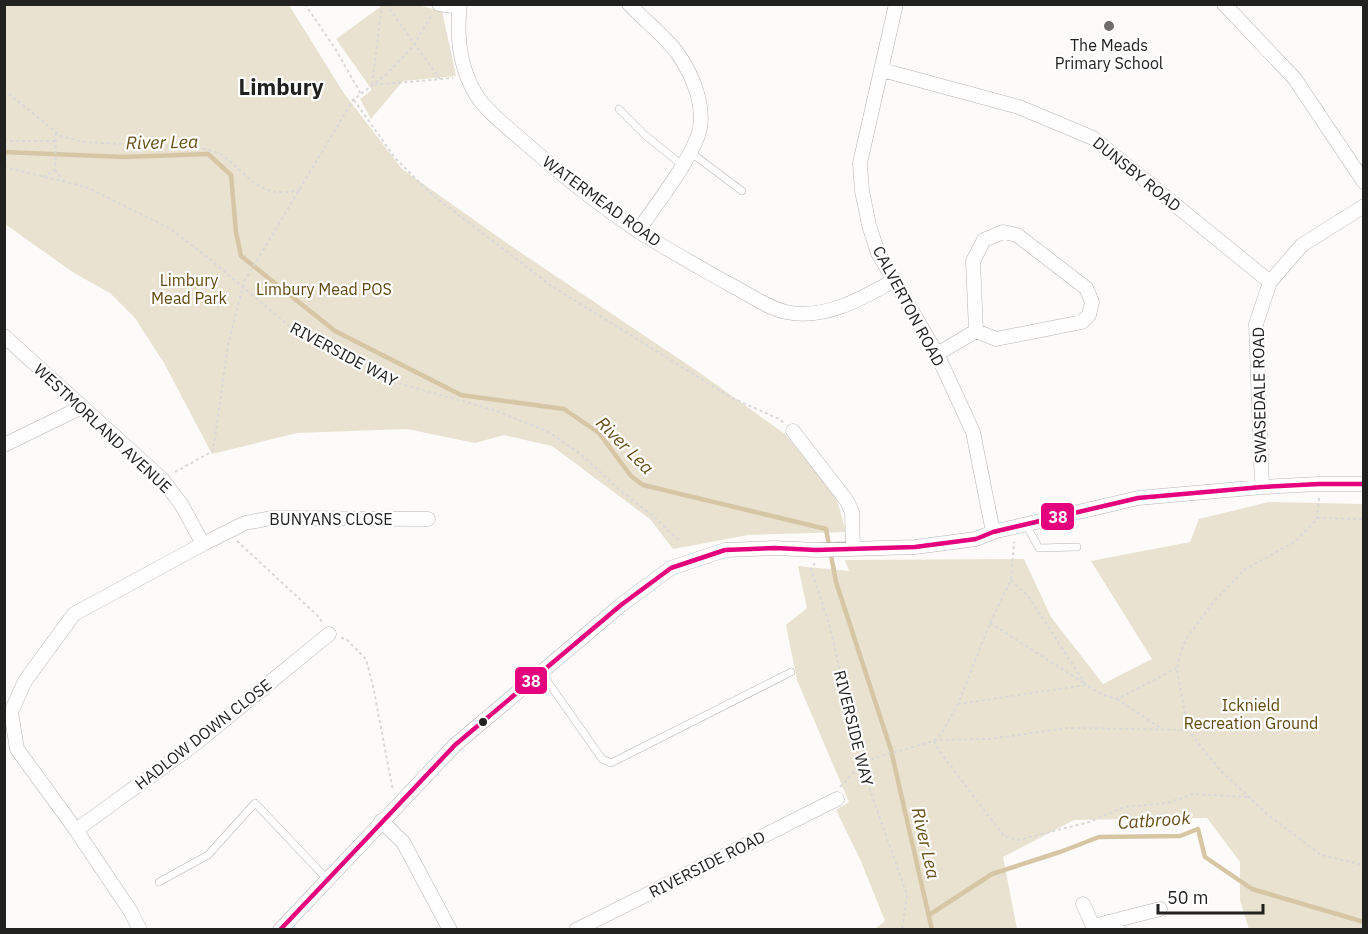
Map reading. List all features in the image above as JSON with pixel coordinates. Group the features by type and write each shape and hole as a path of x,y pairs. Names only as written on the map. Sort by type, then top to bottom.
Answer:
{"street":[{"path":"629,4 676,52 690,73 699,100 700,128 690,152 638,231"},
{"name":"CALVERTON ROAD","path":"896,4 860,163 862,191 878,253 937,354 973,432 993,532"},
{"path":"1224,4 1295,79 1364,182"},
{"path":"437,7 460,6"},
{"name":"WATERMEAD ROAD","path":"460,6 458,35 460,56 476,95 490,112 586,193 638,231 760,301 785,312 809,314 839,308 893,281"},
{"name":"DUNSBY ROAD","path":"882,70 1019,107 1093,138 1270,282"},
{"name":"SWASEDALE ROAD","path":"1262,487 1256,324 1270,282 1302,245 1364,206"},
{"path":"1003,232 1017,235 1086,288 1092,302 1089,315 1082,322 996,339 976,331 973,261 984,240 1003,232"},
{"path":"937,354 976,331"},
{"name":"WESTMORLAND AVENUE","path":"4,336 162,479 181,504 203,544"},
{"path":"4,445 82,407"},
{"path":"793,431 847,501 852,512 853,549"},
{"path":"280,930 454,745 621,605 671,568 725,550 775,548 816,556 836,549 915,548 976,539 993,532 1138,498 1262,487 1364,484"},
{"name":"BUNYANS CLOSE","path":"203,544 245,523 271,518 428,519"},
{"path":"140,930 131,912 76,830 16,749 11,712 25,681 74,614 203,544"},
{"name":"HADLOW DOWN CLOSE","path":"76,830 195,744 329,634"},
{"name":"RIVERSIDE ROAD","path":"576,930 837,799"},
{"path":"381,821 403,842 450,930"},
{"path":"1083,904 1088,928 1118,925 1160,909"}],"lane":[{"path":"620,108 645,135 681,165"},
{"path":"690,152 742,191"},
{"path":"1021,526 1039,548 1077,547"},
{"path":"541,672 602,759 611,764 791,672"},
{"path":"159,882 208,855 255,803 327,879"}],"path":[{"path":"305,4 336,50 361,94"},
{"path":"372,85 384,4"},
{"path":"384,4 440,79"},
{"path":"162,479 213,451 228,345 244,282 353,100 387,74 414,45 437,7"},
{"path":"372,85 467,77"},
{"path":"4,90 61,136 83,142 201,148 218,153 250,181 266,190 290,192 300,190"},
{"path":"353,100 396,158 429,192 550,285 730,397 778,419 793,431"},
{"path":"56,132 55,170 65,182"},
{"path":"4,141 56,141"},
{"name":"RIVERSIDE WAY","path":"4,167 86,187 169,228 288,325 390,381 491,409 547,431 582,455 616,487 682,541"},
{"path":"43,177 55,170"},
{"path":"1320,498 1317,518 1296,542 1244,570 1211,605 1186,639 1177,668 1188,730 1218,768 1267,814 1321,855 1364,865"},
{"path":"1317,518 1364,519"},
{"path":"934,741 942,733 958,704 990,623 1011,580 1021,526"},
{"name":"RIVERSIDE WAY","path":"816,556 811,569 830,627 861,764 907,895 902,930"},
{"path":"1011,580 1028,596 1086,685"},
{"path":"990,623 1086,685 1103,695 1117,699 1163,730"},
{"path":"1117,699 1177,668"},
{"path":"958,704 1086,685"},
{"path":"837,799 839,788 861,764 934,741 989,739 1068,728 1188,730"},
{"path":"934,741 1004,836 1018,840 1089,822 1124,807 1168,803 1192,794 1250,798"}],"green space":[{"name":"Limbury Mead POS","path":"5,5 289,5 343,92 402,169 785,434 836,496 846,532 748,535 673,549 650,519 552,446 504,435 475,443 407,429 297,433 212,454 164,363 135,318 110,293 74,273 5,224"},
{"path":"383,5 417,5 442,11 456,76 403,81 371,119 360,99 372,90 336,39"},
{"name":"Icknield Recreation Ground","path":"1269,502 1363,504 1363,929 1249,929 1240,900 1240,862 1207,818 1074,820 1003,857 1017,929 875,929 885,921 860,859 836,810 849,802 797,680 786,625 807,608 798,566 849,571 845,560 1024,559 1051,617 1103,684 1152,659 1091,561 1190,542 1199,519"}],"waterway":[{"name":"River Lea","path":"4,152 124,157 208,154 231,175 236,232 241,256 335,331 461,395 564,409 599,433 631,476 643,485 826,529 836,582 891,750 932,930"},
{"name":"Catbrook","path":"929,915 992,874 1099,837 1180,836 1198,829 1205,857 1252,889 1364,922"}],"transit line":[{"name":"38","path":"280,930 455,745 621,605 671,568 725,550 915,547 976,539 993,532 1138,498 1262,487 1364,484"}],"place":[{"name":"The Meads Primary School","path":"1109,26"}],"district":[{"name":"Limbury","path":"281,86"}],"park label":[{"name":"Limbury Mead Park","path":"189,289"}]}
